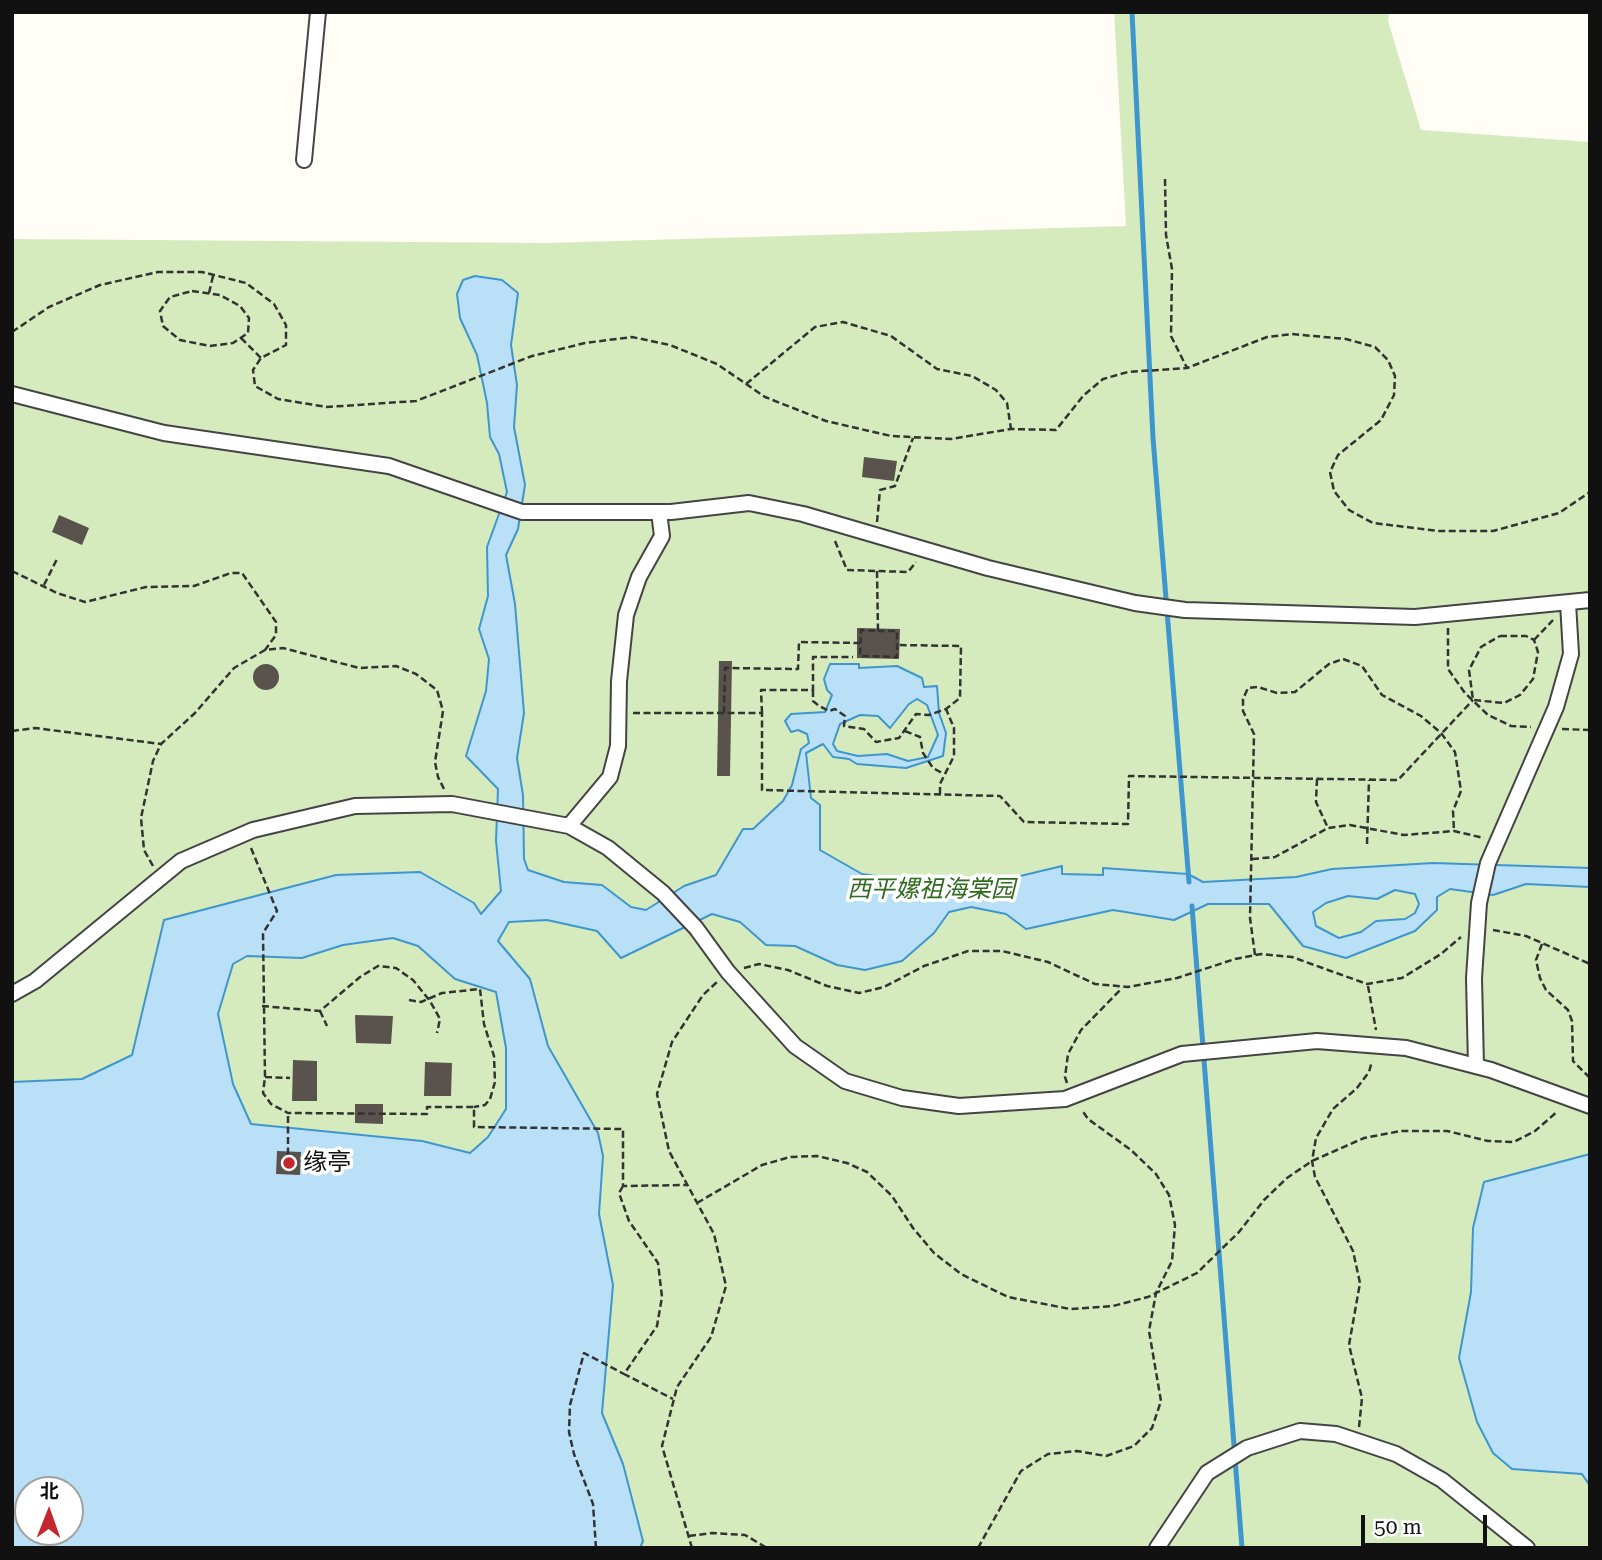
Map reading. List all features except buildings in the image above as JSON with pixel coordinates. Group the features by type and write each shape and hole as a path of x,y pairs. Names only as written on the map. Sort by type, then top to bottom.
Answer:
{"street":[{"path":"304,160 318,12"},
{"path":"12,394 164,433 389,466 522,512 659,512 750,503 828,521 928,550 1135,603 1185,610 1401,617 1590,600"},
{"path":"569,826 610,777 618,746 626,615 639,577 662,536 659,512"},
{"path":"1476,1066 1474,978 1479,903 1488,863 1547,728 1571,654 1568,603"},
{"path":"12,994 35,981 181,861 245,834 355,806 452,804 569,826 608,848 663,893 696,928 728,972 795,1046 845,1081 902,1098 960,1106 1072,1096 1182,1054 1223,1047 1317,1041 1406,1048 1476,1066 1590,1106"},
{"path":"1157,1548 1206,1473 1247,1448 1300,1432 1336,1434 1396,1454 1442,1480 1527,1548"}],"path":[{"path":"1165,179 1166,235 1172,269 1171,336 1187,368"},
{"path":"12,332 49,307 100,285 158,272 214,275 246,283 274,304 286,325 286,345 261,358 253,370 255,386 278,399 327,407 416,401 475,380 520,360 585,343 632,337 670,345 717,363 765,397 826,421 891,436 951,439 1012,429 1056,430 1083,396 1103,379 1128,372 1187,368 1267,337 1292,334 1346,340 1375,347 1388,360 1395,376 1394,395 1381,420 1338,455 1330,472 1334,491 1349,510 1373,523 1438,531 1493,531 1559,513 1590,492"},
{"path":"209,293 214,275"},
{"path":"192,291 219,295 240,306 249,318 248,333 242,338 233,343 210,346 180,340 163,326 160,311 170,298 192,291"},
{"path":"746,384 815,327 843,322 891,336 937,369 971,376 996,390 1007,402 1012,429"},
{"path":"242,338 261,358"},
{"path":"876,535 880,490 895,486 914,437"},
{"path":"828,521 847,570 908,572 928,550"},
{"path":"44,585 57,559"},
{"path":"12,571 57,593 85,602 146,587 194,586 231,573 242,573 276,622 276,635 265,650 234,668 195,713 161,744 153,761 141,818 144,850 160,878"},
{"path":"877,571 878,631"},
{"path":"1534,640 1568,603"},
{"path":"1448,614 1448,669 1488,715 1511,726 1590,730"},
{"path":"860,630 878,631 897,631 897,657 860,656 860,630"},
{"path":"1500,636 1526,636 1534,640 1538,652 1533,678 1520,695 1504,703 1473,700 1469,670 1481,647 1500,636"},
{"path":"724,713 725,668 798,669 799,642 860,643"},
{"path":"853,657 813,657 813,701 824,710 835,709 845,716 844,726 864,729 876,742 899,738 916,714 929,715 946,709 960,698 961,646 897,645"},
{"path":"265,650 283,648 359,668 396,666 416,674 437,690 443,710 435,762 438,777 452,804"},
{"path":"1255,955 1250,910 1254,734 1243,711 1243,699 1248,688 1258,687 1277,693 1295,692 1329,664 1343,659 1362,666 1382,695 1421,716 1441,733 1455,752 1461,791 1453,811 1454,831"},
{"path":"813,690 761,690 762,790 1000,796 1024,822 1128,824 1129,776 1398,780 1473,700"},
{"path":"940,794 944,774 954,756 954,728 946,709"},
{"path":"619,714 762,713"},
{"path":"12,731 35,728 161,744"},
{"path":"905,731 920,737 923,753 933,768 944,774"},
{"path":"1317,779 1316,802 1328,828"},
{"path":"1367,844 1369,780"},
{"path":"1252,859 1275,857 1328,828 1350,825 1404,835 1454,831 1497,843"},
{"path":"245,834 277,911 263,933 263,1093 271,1104 288,1113 427,1114 427,1107 485,1105 491,1099 495,1082 494,1056 480,989 427,998 421,1002 409,1000"},
{"path":"692,1548 662,1447 677,1387 711,1336 726,1286 714,1234 669,1151 657,1094 672,1042 703,995 728,972 759,964 788,970 827,986 859,993 884,987 924,966 968,951 1002,951 1048,962 1095,984 1122,987 1177,978 1255,955 1292,957 1367,984 1402,978 1478,927 1526,936 1590,964"},
{"path":"1542,944 1536,960 1540,978 1546,990 1568,1010 1572,1021 1573,1061 1590,1078"},
{"path":"262,1006 320,1010 360,977 378,966 396,968 413,980 427,998 440,1019 437,1033"},
{"path":"1355,1440 1361,1420 1362,1398 1349,1345 1360,1283 1353,1251 1315,1177 1312,1161 1316,1138 1333,1109 1357,1088 1369,1072 1376,1045 1376,1015 1367,984"},
{"path":"978,1548 1021,1471 1048,1454 1077,1451 1106,1457 1134,1446 1152,1428 1161,1401 1149,1331 1156,1293 1172,1261 1175,1225 1169,1195 1156,1174 1131,1150 1088,1119 1072,1096 1065,1077 1068,1054 1081,1030 1122,987"},
{"path":"320,1010 327,1026"},
{"path":"265,1077 290,1078"},
{"path":"697,1203 762,1165 790,1157 817,1156 867,1172 892,1196 934,1253 961,1274 1008,1297 1070,1309 1113,1306 1156,1293 1197,1273 1235,1237 1264,1200 1287,1178 1312,1161 1364,1139 1401,1131 1447,1131 1488,1142 1514,1142 1535,1131 1571,1099"},
{"path":"474,1107 474,1126 623,1129 623,1186 619,1193 629,1221 658,1263 662,1297 657,1326 624,1374"},
{"path":"288,1113 288,1165"},
{"path":"623,1186 687,1185"},
{"path":"596,1548 593,1504 574,1454 569,1432 570,1405 584,1353 674,1399"},
{"path":"689,1535 745,1535 767,1548"}],"green space":[{"name":"西平嫘祖海棠园","path":"1114,12 1389,12 1388,21 1421,130 1590,142 1590,1548 12,1548 12,239 548,243 1126,226"}],"water":[{"path":"475,276 502,280 518,293 511,345 517,385 514,427 525,485 518,529 506,555 515,604 524,713 517,758 523,795 524,859 528,870 564,882 602,885 631,907 646,910 684,886 716,875 743,829 753,829 783,801 792,785 801,749 809,743 807,734 798,730 791,732 785,721 791,714 825,712 832,695 827,690 824,679 830,664 859,664 859,668 897,666 922,678 924,687 937,686 939,713 946,733 943,756 906,768 857,764 849,759 833,757 823,744 806,753 811,798 820,805 820,850 862,874 966,889 1062,866 1062,874 1103,875 1103,868 1188,874 1203,882 1296,877 1332,869 1433,863 1590,868 1590,887 1526,884 1493,895 1450,889 1437,897 1437,910 1415,931 1346,958 1303,946 1269,904 1208,904 1174,920 1113,910 1026,929 1006,914 971,907 949,912 934,933 902,961 865,970 837,965 795,946 766,945 740,922 712,914 621,958 597,931 547,920 509,922 498,941 530,979 548,1046 598,1133 603,1156 599,1214 613,1285 602,1413 623,1464 643,1541 640,1548 12,1548 12,1082 82,1079 132,1055 164,920 336,875 420,872 474,903 481,914 501,891 496,841 498,789 466,756 486,691 489,659 479,629 488,596 487,547 507,492 499,454 490,437 487,403 477,355 460,318 457,294 463,280","holes":["917,699 927,705 938,735 928,757 908,761 887,754 858,756 837,751 833,744 840,724 860,715 878,716 890,728 909,704","1395,890 1415,894 1419,904 1415,913 1405,919 1376,921 1361,932 1339,938 1316,926 1313,912 1326,903 1348,896 1377,899","393,938 418,946 455,979 496,992 506,1048 506,1109 488,1137 470,1153 422,1141 251,1124 233,1084 218,1014 233,964 247,956 302,958 343,945"]},
{"path":"1590,1154 1590,1486 1582,1474 1512,1469 1493,1453 1477,1422 1459,1358 1471,1292 1473,1228 1484,1182"}],"waterway":[{"path":"1132,12 1153,438 1189,882"},
{"path":"1192,906 1242,1548"}],"place":[{"name":"缘亭","path":"289,1163"}]}
